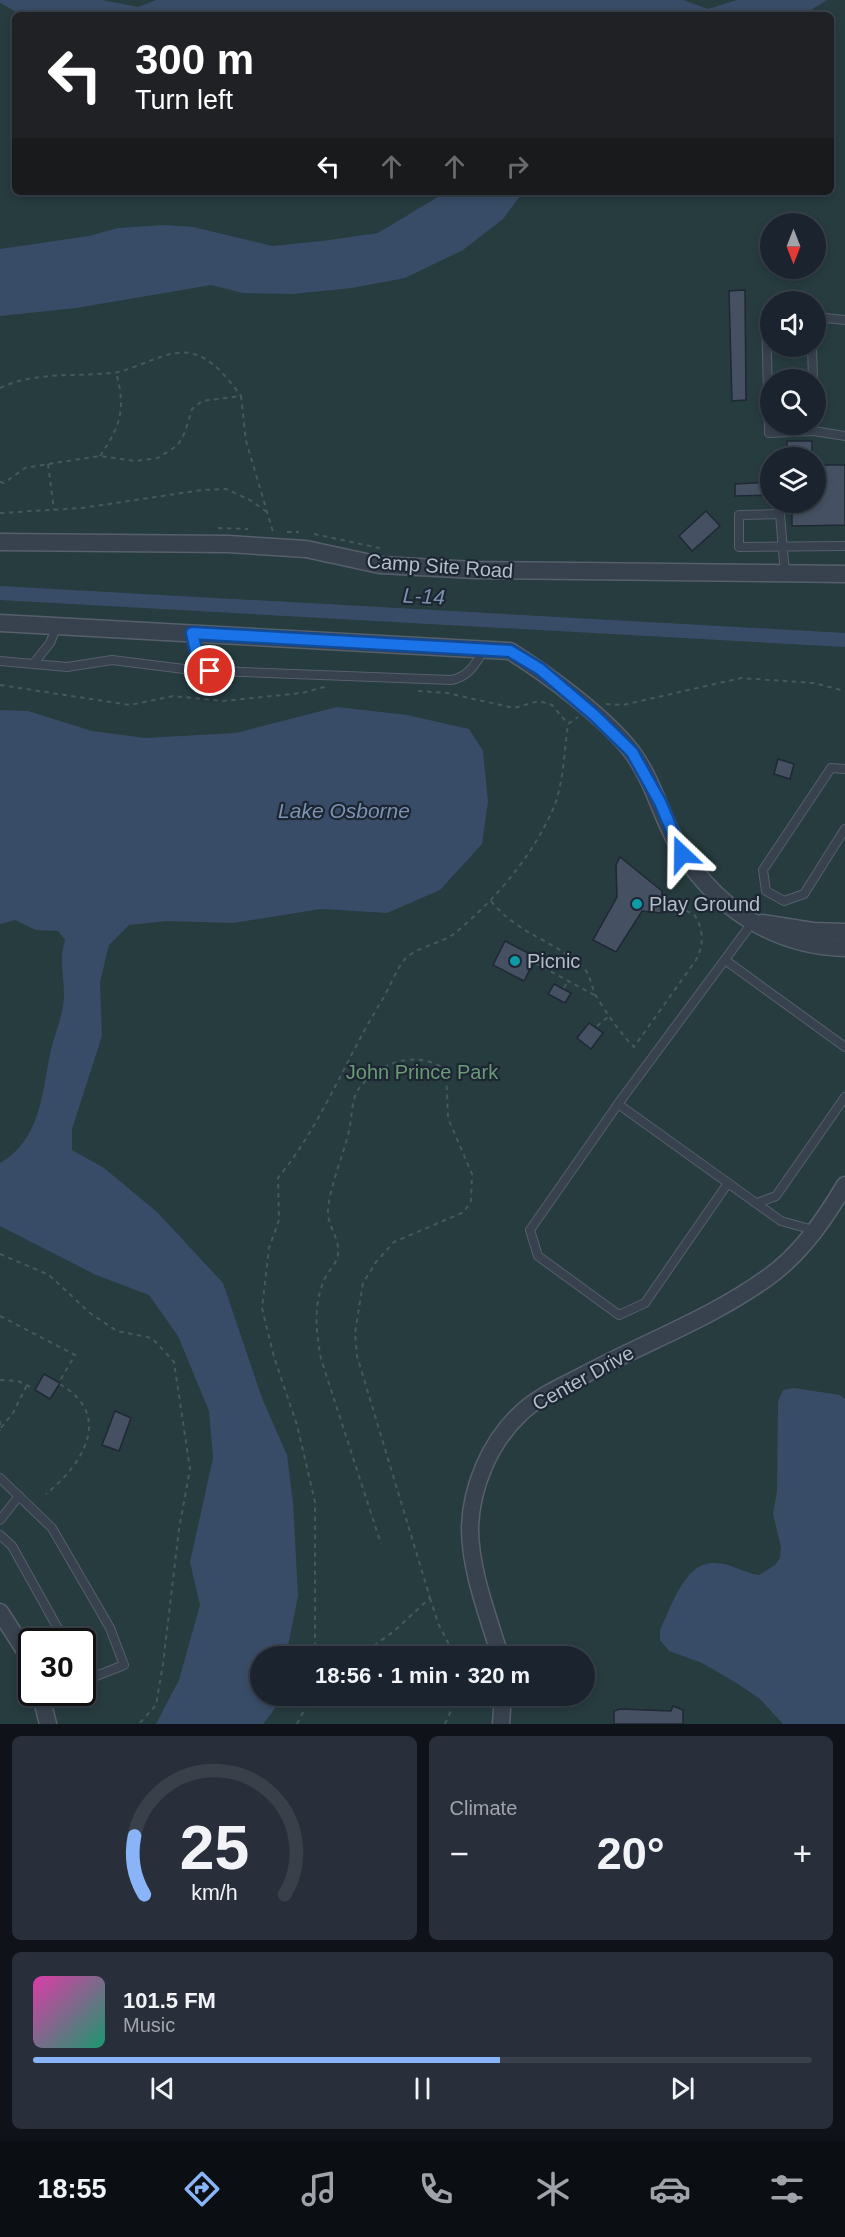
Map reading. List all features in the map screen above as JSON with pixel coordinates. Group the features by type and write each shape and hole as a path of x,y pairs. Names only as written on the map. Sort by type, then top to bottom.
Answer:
{"street":[{"name":"Camp Site Road","path":"0,542 228,544 306,549 380,565 475,570 845,574"},
{"path":"0,623 510,651 530,663 588,710 632,752 660,802 682,854 715,893 752,923 790,941 809,946 845,948"},
{"path":"752,923 772,923 813,931 845,932"},
{"name":"Center Drive","path":"497,1646 473,1564 470,1528 480,1475 500,1438 520,1414 547,1395 618,1356 710,1314 769,1277 818,1231 845,1185"},
{"path":"0,1612 18,1640"},
{"path":"44,1706 48,1724"},
{"path":"501,1724 502,1706"}],"lane":[{"path":"826,318 845,320"},
{"path":"826,431 845,436"},
{"path":"785,574 783,546 780,514 739,515 739,547 783,546 845,546"},
{"path":"34,663 50,643 57,626"},
{"path":"192,633 196,650 210,671"},
{"path":"0,661 67,667 112,660 210,671 451,680 459,679 471,671 485,649"},
{"path":"845,768 831,768 763,870 766,891 784,901 804,894 845,829"},
{"path":"728,1183 645,1303 619,1315 538,1256 530,1230 618,1104 752,923"},
{"path":"725,960 845,1047"},
{"path":"757,1203 776,1196 845,1097"},
{"path":"618,1104 781,1221 818,1231"},
{"path":"0,1478 52,1528 110,1628 124,1665 96,1676"},
{"path":"0,1520 19,1496"},
{"path":"0,1535 12,1546 57,1628"}],"path":[{"path":"0,388 34,377 116,372 170,354 193,354 210,363 230,380 241,396 246,441 273,532"},
{"path":"100,456 122,414 123,404 116,372"},
{"path":"0,482 4,483 25,468 100,456 135,461 159,458 178,445 185,432 192,409 202,401 241,396"},
{"path":"48,464 54,510"},
{"path":"0,513 116,504 202,490 226,489 250,500 267,512"},
{"path":"568,724 598,703 623,705 741,678 814,683 845,690"},
{"path":"0,685 130,705 173,696 223,701 302,693 337,684"},
{"path":"315,1646 315,1502 297,1425 274,1357 262,1308 269,1248 279,1220 278,1178 302,1148 338,1085 363,1031 406,958 452,936 491,901 522,861 553,808 562,772 568,724 552,705 539,701 514,708 447,693 414,690"},
{"path":"491,901 514,925 578,962 590,974 596,996 608,1017 634,1047 703,946 702,934 694,914 664,902"},
{"path":"535,963 596,996"},
{"path":"564,988 568,980"},
{"path":"597,1026 608,1017"},
{"path":"381,1544 321,1359 316,1332 317,1308 325,1279 336,1261 338,1251 328,1209 346,1149 357,1091 391,1063 416,1060 435,1062 446,1070 448,1118 472,1174 471,1201 464,1212 394,1242 363,1283 355,1332 357,1356 430,1598 438,1623 450,1646"},
{"path":"0,1254 49,1275 90,1313 117,1331 152,1338 174,1362 190,1469 179,1529 156,1705 139,1724"},
{"path":"0,1316 75,1355 61,1379 61,1385 80,1399 90,1422 89,1431 74,1466 46,1494"},
{"path":"0,1380 9,1379 33,1388"},
{"path":"1,1429 13,1413 27,1385"},
{"path":"0,1421 1,1429"},
{"path":"373,1646 393,1632 430,1598"},
{"path":"297,1724 307,1706"},
{"path":"446,1724 453,1706"}],"green space":[{"name":"John Prince Park","path":"0,0 845,0 845,1724 0,1724"}],"water":[{"path":"0,0 102,0 138,7 156,0 683,0 708,9 737,0 827,0 808,12 16,12 0,3"},
{"path":"441,195 521,195 503,219 463,250 405,278 352,288 292,294 243,293 211,285 76,308 0,316 0,249 89,236 118,228 163,225 193,227 273,246 378,233"},
{"name":"Lake Osborne","path":"337,707 407,715 469,729 483,751 488,801 482,844 440,890 387,913 321,909 233,923 167,921 129,925 109,945 100,982 102,1036 72,1129 72,1150 104,1168 157,1212 223,1283 262,1398 287,1455 293,1502 298,1596 288,1646 250,1646 250,1706 276,1707 263,1724 156,1724 179,1680 200,1605 190,1562 213,1458 209,1411 178,1336 149,1295 96,1275 0,1226 0,1163 24,1142 37,1115 64,1002 62,960 65,940 58,931 36,930 15,920 0,924 0,710 28,711 92,731 145,738 236,733"},
{"path":"794,1388 840,1395 845,1399 845,1724 783,1724 760,1699 702,1663 669,1651 660,1640 660,1630 674,1599 686,1578 694,1570 703,1565 719,1563 759,1575 775,1565 780,1558 781,1547 773,1514 777,1491 778,1402 783,1390"}],"building":[{"path":"745,290 746,400 732,401 729,291"},
{"path":"787,441 812,441 812,447 787,447"},
{"path":"826,465 845,465 845,525 792,526 792,513 826,513"},
{"path":"760,483 760,495 735,496 735,484"},
{"path":"706,511 720,526 692,551 679,536"},
{"path":"778,759 794,764 790,779 774,774"},
{"name":"Play Ground","path":"620,857 662,891 661,913 642,911 616,952 593,940 617,897 616,865"},
{"name":"Picnic","path":"505,941 536,957 524,981 493,965"},
{"path":"554,984 571,993 565,1003 548,994"},
{"path":"589,1023 603,1033 591,1049 577,1038"},
{"path":"44,1374 60,1383 50,1399 35,1390"},
{"path":"115,1411 131,1418 119,1451 102,1445"},
{"path":"673,1706 683,1710 683,1724 614,1724 614,1711 620,1709 671,1711"}],"waterway":[{"name":"L-14","path":"0,593 845,640"}],"place":[{"name":"Play Ground","path":"637,904"},
{"name":"Picnic","path":"515,961"}],"route":[{"path":"210,671 196,650 192,633 510,651 540,669 593,714 632,752 660,802 682,854"}]}
